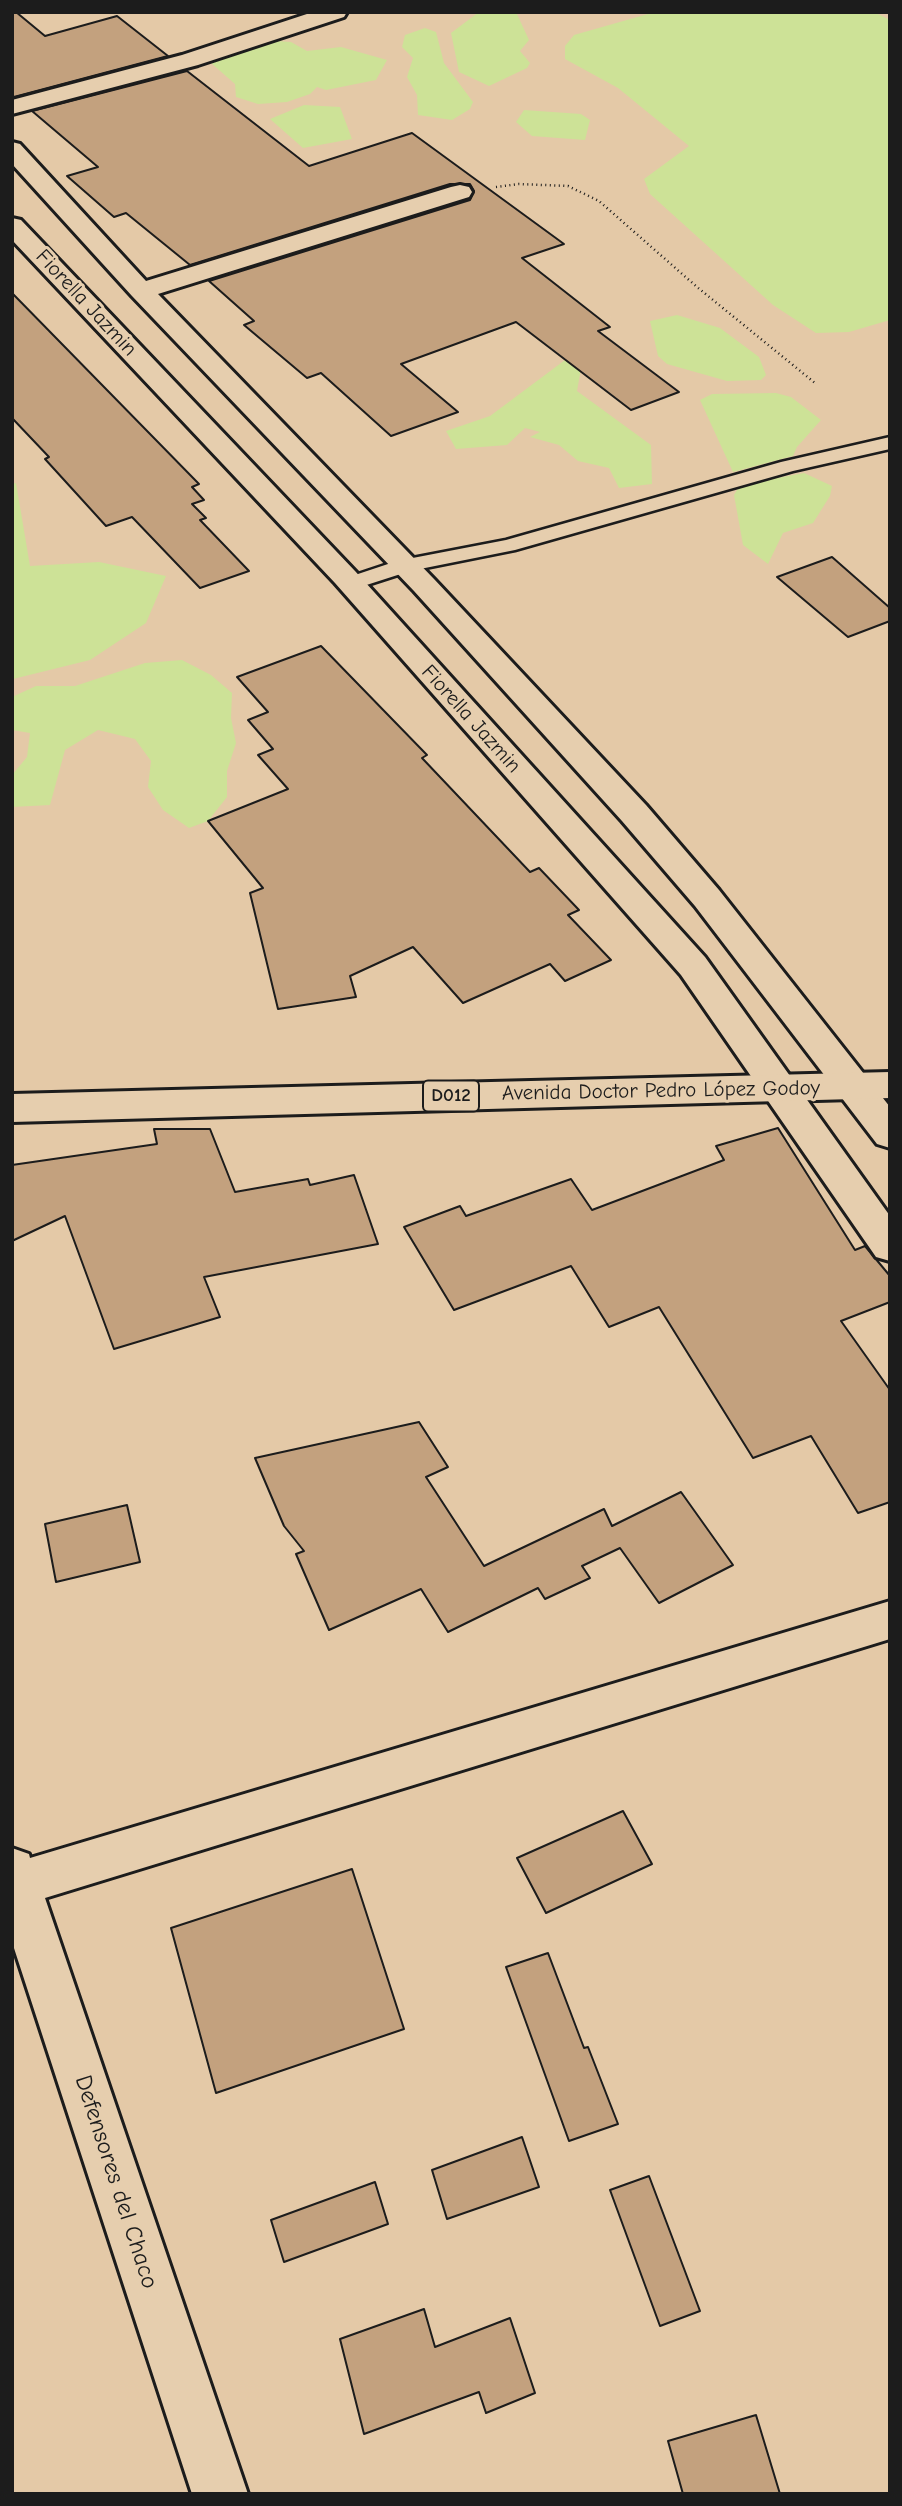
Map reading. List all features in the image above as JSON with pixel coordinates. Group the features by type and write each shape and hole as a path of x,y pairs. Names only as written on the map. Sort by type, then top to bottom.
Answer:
{"street":[{"path":"12,107 190,60 336,12"},
{"path":"12,149 141,291 405,566 634,813 707,898 890,1134"},
{"path":"141,291 460,192"},
{"name":"Fiorella Jazmin","path":"12,225 351,584 693,966 890,1246"},
{"name":"Avenida Doctor Pedro López Godoy","path":"12,1108 890,1085"},
{"path":"15,1877 890,1620"},
{"name":"Defensores del Chaco","path":"15,1877 220,2494"}],"lane":[{"path":"351,584 405,566 508,546 788,466 890,443"},
{"path":"859,450 890,461"}],"path":[{"path":"460,192 519,184 568,186 599,201 697,287 815,383"}],"green space":[{"path":"479,12 516,12 529,40 520,51 530,63 527,68 489,86 459,72 451,33"},
{"path":"655,12 874,12 890,20 890,320 849,332 816,333 773,305 650,194 644,179 689,146 618,88 565,59 565,46 574,35"},
{"path":"425,28 436,32 444,63 473,102 470,109 452,120 418,115 417,95 407,77 413,58 402,47 405,35"},
{"path":"263,42 291,42 307,51 341,47 387,60 376,80 326,90 317,87 310,94 287,102 258,104 236,97 235,84 211,63"},
{"path":"304,105 340,107 352,139 303,148 270,119"},
{"path":"524,110 581,114 590,120 585,140 532,136 516,122"},
{"path":"677,315 720,328 759,357 766,375 761,380 727,381 667,364 658,356 650,321"},
{"path":"565,360 582,363 577,391 651,445 652,484 619,488 609,468 578,461 559,445 530,437 540,432 525,428 507,445 456,449 446,431 490,416"},
{"path":"776,393 791,397 821,420 797,447 793,456 733,472 700,400 712,394"},
{"path":"804,473 832,486 830,496 813,523 783,533 768,564 743,545 734,495 740,485"},
{"path":"16,483 30,566 99,562 166,576 146,623 90,660 13,679 12,484"},
{"path":"182,660 211,675 232,693 231,718 236,743 227,771 227,797 208,821 189,828 163,810 148,787 151,761 135,739 98,730 65,750 50,805 12,807 12,775 27,757 30,733 12,730 12,697 36,686 75,686 145,663"}],"building":[{"path":"12,12 16,12 45,36 117,16 168,56 14,97"},
{"path":"187,71 309,166 412,133 564,244 522,258 610,327 598,331 679,392 631,410 516,322 401,364 458,412 391,436 321,373 307,378 244,325 254,321 209,281 470,200 474,191 470,184 450,184 190,265 126,213 114,217 67,176 98,167 32,111"},
{"path":"12,293 199,484 192,487 204,500 192,504 206,518 200,520 249,571 200,588 132,517 106,526 45,459 49,457 12,418"},
{"path":"832,557 890,608 890,621 848,637 777,577"},
{"path":"321,646 427,755 422,758 530,872 539,868 579,910 568,915 611,960 565,981 550,964 463,1003 413,947 350,976 356,997 278,1009 250,893 263,888 208,821 288,789 258,755 273,749 248,720 268,712 237,677"},
{"path":"778,1128 855,1250 865,1246 890,1276 890,1302 841,1321 890,1390 890,1502 858,1513 811,1436 753,1458 659,1307 609,1327 571,1266 454,1310 404,1227 460,1206 466,1216 571,1179 592,1210 724,1160 716,1146"},
{"path":"154,1129 210,1129 235,1192 308,1179 310,1185 354,1175 378,1244 204,1277 220,1317 114,1349 65,1216 12,1241 12,1165 157,1144"},
{"path":"419,1422 448,1467 426,1477 484,1566 604,1509 612,1526 681,1492 733,1565 659,1603 620,1548 582,1566 590,1578 545,1599 538,1588 448,1632 421,1589 329,1630 296,1554 304,1551 284,1526 255,1458"},
{"path":"127,1505 140,1562 56,1582 45,1524"},
{"path":"623,1811 652,1864 546,1913 517,1858"},
{"path":"352,1869 404,2029 216,2093 171,1928"},
{"path":"548,1953 584,2048 588,2047 618,2124 569,2141 506,1967"},
{"path":"522,2137 539,2187 447,2219 432,2170"},
{"path":"649,2176 700,2311 660,2326 610,2190"},
{"path":"375,2182 388,2224 284,2262 271,2220"},
{"path":"424,2309 435,2347 510,2318 535,2393 486,2413 479,2392 364,2434 340,2339"},
{"path":"756,2415 780,2494 683,2494 668,2441"}]}
